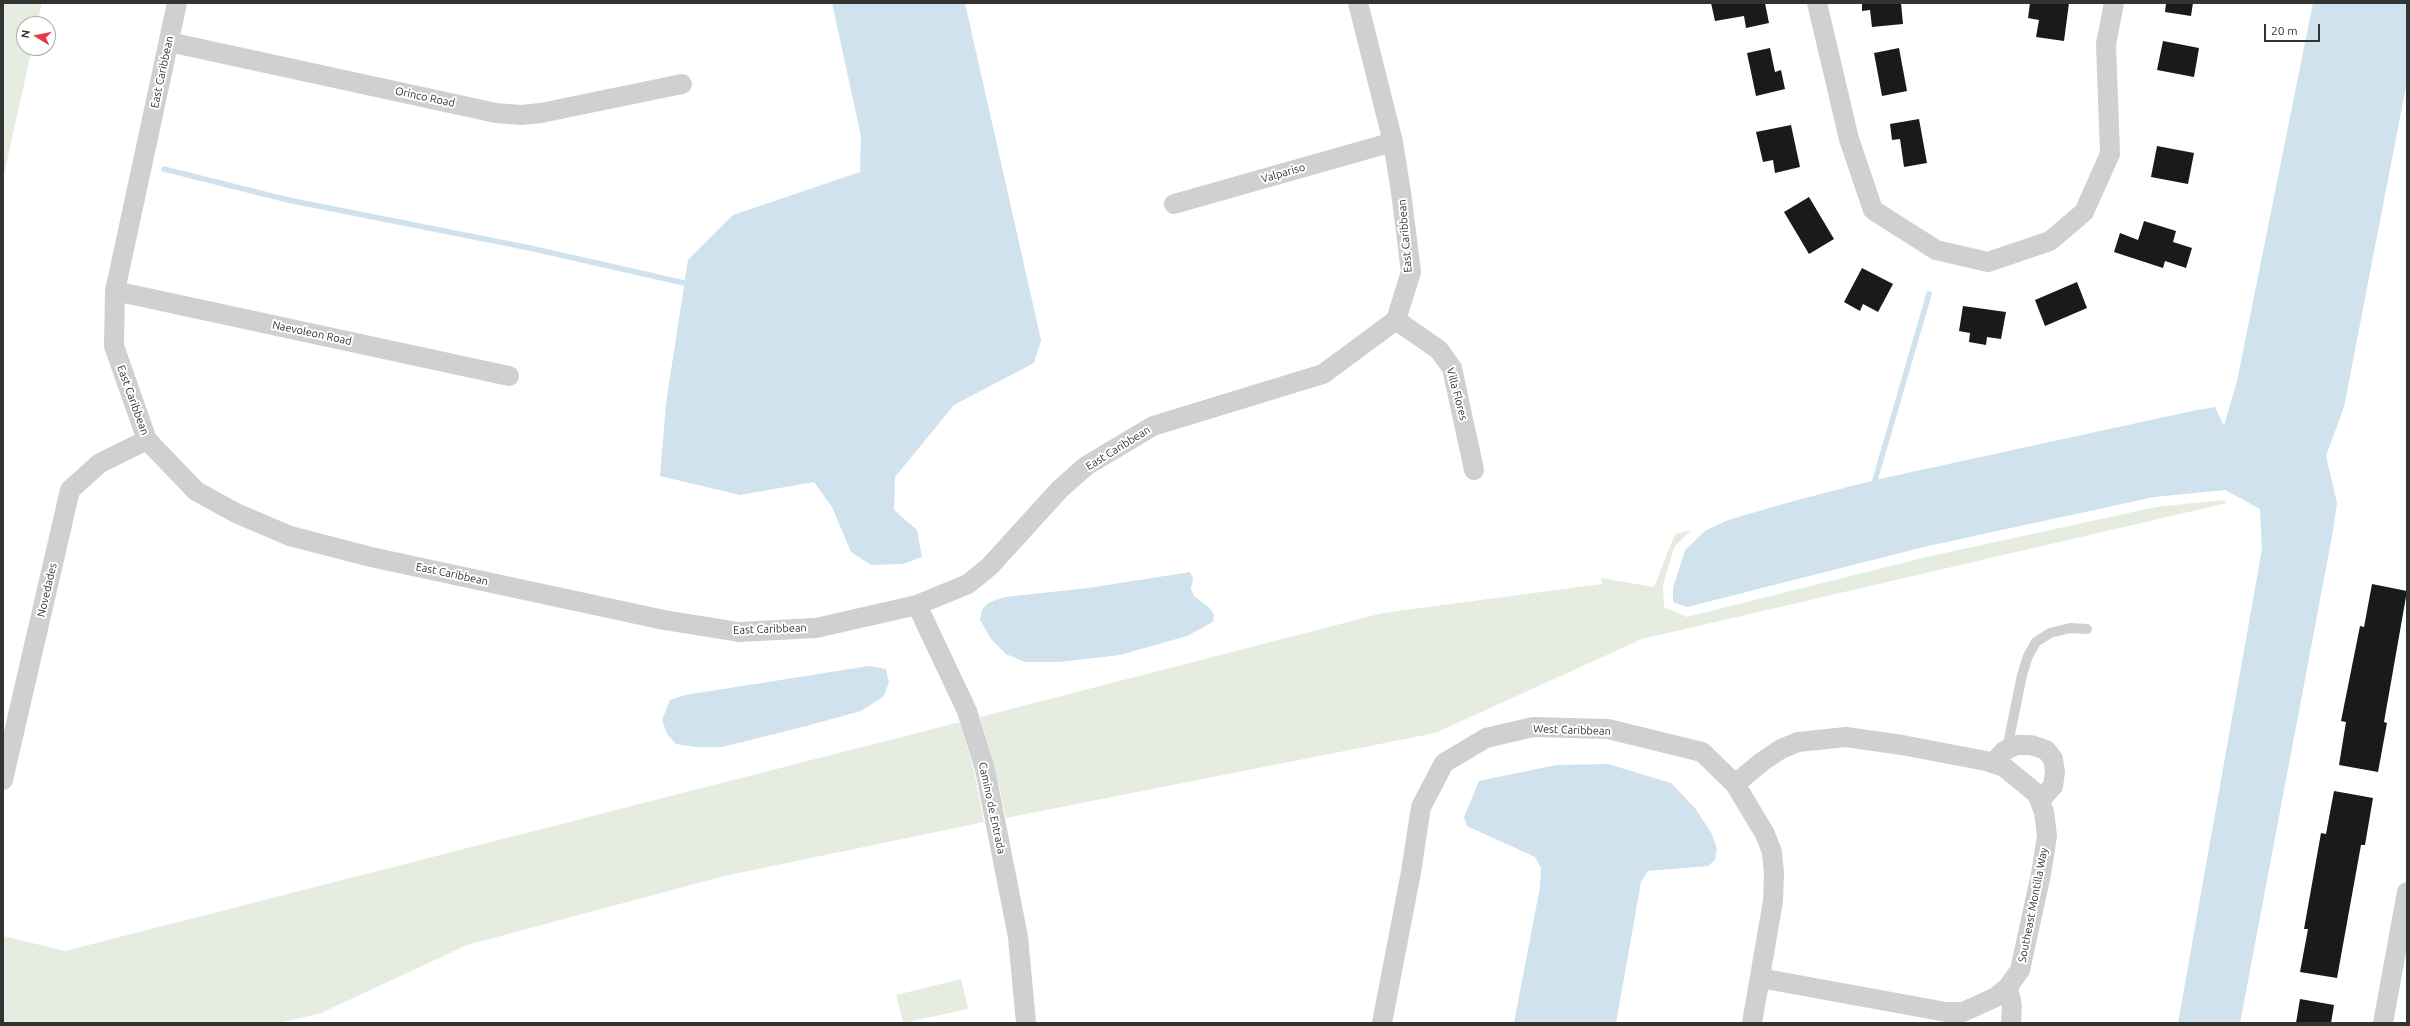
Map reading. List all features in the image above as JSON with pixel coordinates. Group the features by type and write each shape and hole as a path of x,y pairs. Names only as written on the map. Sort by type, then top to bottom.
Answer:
{"street":[{"name":"East Caribbean","path":"177,3 115,290 114,346 147,440 196,491 236,513 290,536 371,557 656,619 746,632 816,628 917,605 968,584 990,566 1060,490 1086,466 1153,426 1323,374 1396,320 1411,272 1393,142 1358,3"},
{"path":"1817,3 1850,139 1873,210 1936,250 1988,262 2050,241 2084,212 2110,154 2106,44 2114,3"},
{"name":"Orinco Road","path":"169,42 496,113 521,115 541,114 682,84"},
{"name":"Valpariso","path":"1174,204 1393,142"},
{"name":"Naevoleon Road","path":"115,290 509,376"},
{"name":"Villa Flores","path":"1396,320 1439,350 1452,368 1474,470"},
{"name":"Novedades","path":"3,780 70,490 100,463 147,440"},
{"name":"Camino de Entrada","path":"917,605 967,711 985,769 1018,937 1026,1023"},
{"name":"West Caribbean","path":"1382,1023 1411,872 1421,807 1444,763 1486,738 1533,726 1608,729 1702,752 1736,784 1756,816 1772,852 1773,901 1752,1023"},
{"name":"Southeast Montilla Way","path":"1736,784 1781,749 1798,742 1846,737 1902,745 1994,763 2004,767 2037,794 2044,812 2046,836 2042,874 2020,970 2008,987 1996,997 1963,1012 1954,1018 1913,1008 1760,978"},
{"path":"1994,763 2007,749 2016,745 2031,745 2046,750 2053,759 2055,772 2053,786 2040,801"},
{"path":"2383,1023 2407,892"},
{"path":"2008,987 2012,1006 2011,1023"}],"lane":[{"path":"2007,749 2022,675 2028,656 2036,642 2050,634 2063,630 2087,629"}],"shaded area":[{"path":"3,3 42,3 39,16 16,16 16,56 30,56 3,179"},
{"path":"2223,500 2227,503 1642,639 1435,733 1006,818 995,767 980,717 1383,613 1602,584 1601,578 1654,587 1675,534 1691,530 1674,547 1663,585 1664,607 1687,617 1931,556 2156,507"},
{"path":"960,722 974,771 984,822 724,876 467,945 319,1014 277,1023 3,1023 3,936 65,951"},
{"path":"961,979 968,1009 903,1023 896,995"}],"water":[{"path":"832,3 965,3 1041,340 1034,363 954,405 895,477 894,510 917,530 922,557 903,564 871,565 851,552 832,507 814,482 740,495 660,476 666,403 688,260 733,215 860,172 861,136"},
{"path":"2313,3 2407,3 2407,81 2344,407 2326,456 2337,503 2333,531 2240,1023 2178,1023 2262,549 2260,509 2225,490 2154,497 1928,546 1687,607 1673,602 1673,588 1685,550 1705,531 1728,520 1875,480 2192,411 2215,407 2224,426 2237,381"},
{"path":"1190,572 1193,578 1191,589 1194,596 1211,609 1214,615 1213,622 1187,636 1120,655 1060,662 1025,662 1006,654 991,639 980,620 982,610 988,603 1005,597 1088,588"},
{"path":"869,666 886,669 889,683 883,697 861,711 810,725 722,747 696,747 676,744 667,734 662,720 670,700 685,695"},
{"path":"1608,764 1671,783 1695,808 1712,834 1717,849 1715,860 1708,866 1648,871 1641,882 1616,1023 1514,1023 1540,887 1541,868 1535,857 1467,826 1464,817 1479,781 1556,765"}],"building":[{"path":"1711,3 1765,3 1769,23 1746,28 1744,16 1715,21"},
{"path":"1862,3 1901,3 1903,24 1872,27 1870,10 1862,11"},
{"path":"2030,3 2069,3 2064,41 2036,37 2039,20 2028,18"},
{"path":"2166,3 2193,3 2191,16 2165,12"},
{"path":"2163,41 2199,48 2194,77 2157,70"},
{"path":"1770,48 1775,72 1781,70 1785,89 1756,96 1747,53"},
{"path":"1899,48 1907,91 1882,96 1874,53"},
{"path":"1919,119 1927,163 1904,167 1900,139 1892,140 1890,124"},
{"path":"1791,125 1800,167 1775,173 1773,160 1763,162 1756,132"},
{"path":"2157,146 2194,153 2188,184 2151,177"},
{"path":"1809,197 1834,239 1809,254 1784,212"},
{"path":"2144,221 2176,231 2173,242 2192,248 2186,268 2165,261 2163,268 2114,252 2120,233 2138,240"},
{"path":"1862,268 1893,284 1878,312 1863,304 1860,311 1844,302"},
{"path":"2077,282 2087,308 2045,326 2035,300"},
{"path":"1963,306 2006,312 2001,339 1987,337 1986,345 1969,342 1970,333 1959,331"},
{"path":"2372,584 2407,591 2384,722 2387,723 2378,772 2339,765 2346,722 2341,721 2360,626 2364,627"},
{"path":"2334,791 2373,798 2365,845 2361,845 2337,978 2300,972 2308,929 2304,929 2321,833 2326,834"},
{"path":"2300,999 2334,1005 2331,1023 2296,1023"}],"waterway":[{"path":"164,169 288,200 530,248 684,283"},
{"path":"1875,480 1929,294"}]}
